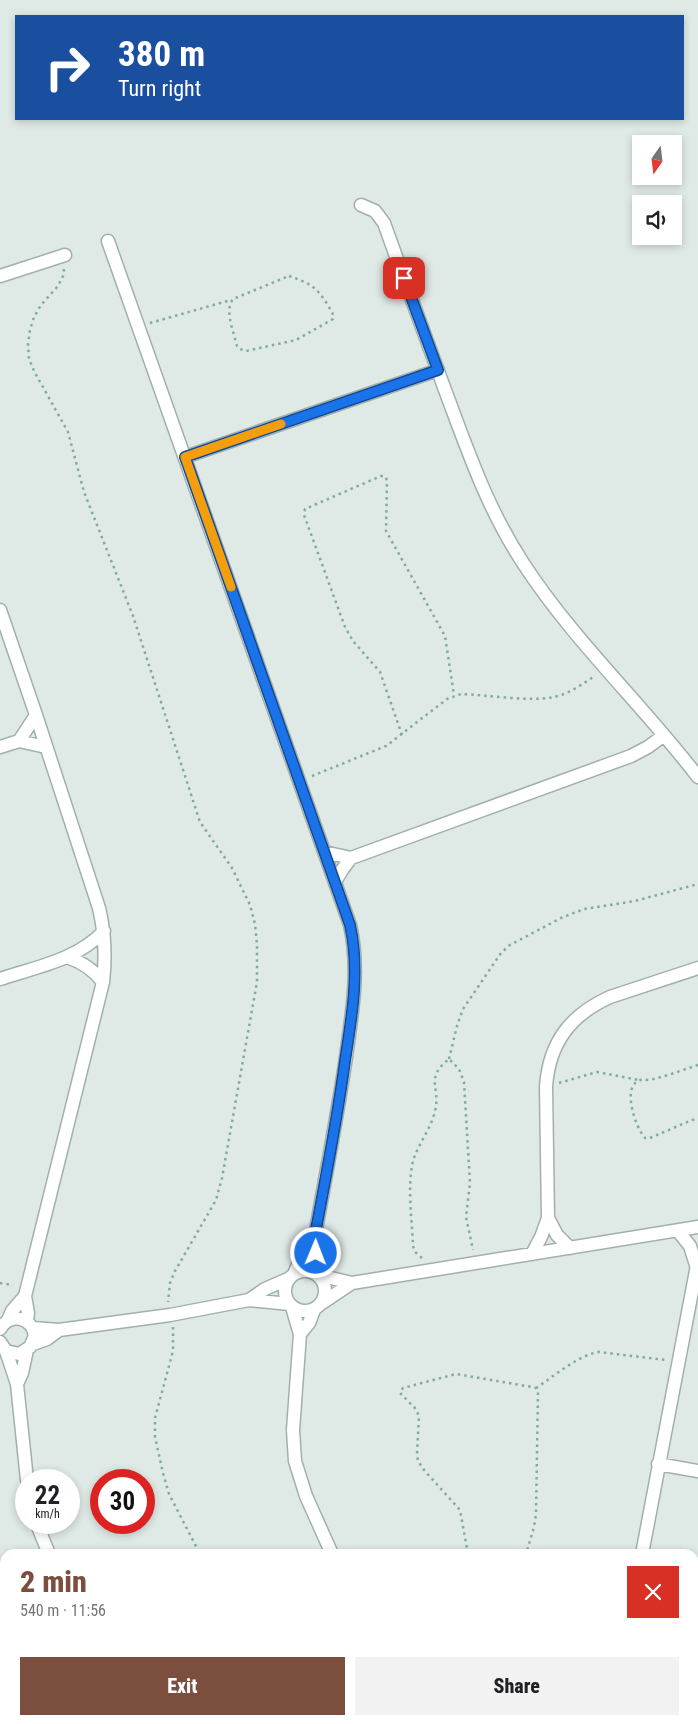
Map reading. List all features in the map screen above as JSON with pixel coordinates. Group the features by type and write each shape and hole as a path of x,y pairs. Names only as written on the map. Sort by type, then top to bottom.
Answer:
{"street":[{"path":"362,205 375,211 384,223 477,478 507,536 541,588 698,777"},
{"path":"108,241 352,932 355,973 350,1031 314,1240 316,1274 323,1281 325,1296 300,1334"},
{"path":"0,276 65,255"},
{"path":"185,457 438,370"},
{"path":"0,610 99,908 104,931 105,964 103,982 25,1296 30,1325 35,1336 18,1384"},
{"path":"19,741 36,715"},
{"path":"324,852 351,858 631,756 664,736"},
{"path":"0,747 19,741 46,747"},
{"path":"335,882 351,858"},
{"path":"0,979 66,957 87,947 104,931"},
{"path":"66,957 88,966 103,982"},
{"path":"532,1254 548,1218 546,1087 550,1058 556,1044 573,1021 584,1011 610,997 698,968"},
{"path":"548,1218 557,1234 570,1248"},
{"path":"250,1300 264,1288 304,1271 352,1283 698,1227"},
{"path":"643,1549 697,1262 690,1246 678,1230"},
{"path":"314,1240 300,1260 285,1291 300,1334 293,1445 300,1478 330,1549"},
{"path":"2,1326 18,1318 30,1325 59,1330 170,1315 250,1300 291,1306 303,1311 318,1306 352,1283"},
{"path":"2,1326 25,1296"},
{"path":"2,1346 15,1354 47,1339 59,1330"},
{"path":"2,1346 18,1384 26,1469"},
{"path":"658,1464 698,1471"},
{"path":"41,1534 47,1549"}],"path":[{"path":"65,255 63,276 58,286 41,305 34,317 28,344 30,358 34,371 68,432 84,492 133,616 200,822 232,868 250,905 257,945 258,973 255,998 222,1178 216,1200 174,1271 168,1295 174,1337 173,1351 155,1418 156,1437 169,1494 197,1549"},
{"path":"139,326 232,300 289,276 319,290 334,316 331,321 296,340 246,351 238,346 229,309 232,300"},
{"path":"402,735 380,672 353,641 345,627 304,515 305,509 381,476 386,477 386,531 445,636 454,695"},
{"path":"299,781 376,751 402,735 454,695 553,697 572,690 606,668"},
{"path":"427,1271 423,1259 413,1249 412,1173 416,1154 435,1111 435,1076 440,1066 449,1060 463,1009 501,953 510,945 584,908 636,901 698,884"},
{"path":"449,1060 458,1069 464,1082 470,1183 466,1217 477,1263"},
{"path":"546,1087 597,1072 639,1080 649,1080 698,1065"},
{"path":"639,1080 635,1082 633,1087 630,1104 644,1138 650,1138 698,1119"},
{"path":"467,1549 460,1510 418,1461 419,1416 418,1412 401,1394 400,1391 403,1388 456,1374 536,1388 581,1358 599,1352 678,1362"},
{"path":"527,1549 536,1514 538,1394 536,1388"}],"slow traffic":[{"path":"231,587 185,457 281,424"}],"route":[{"path":"316,1253 314,1240 350,1031 355,966 353,939 350,925 185,457 438,370 404,278"}]}
